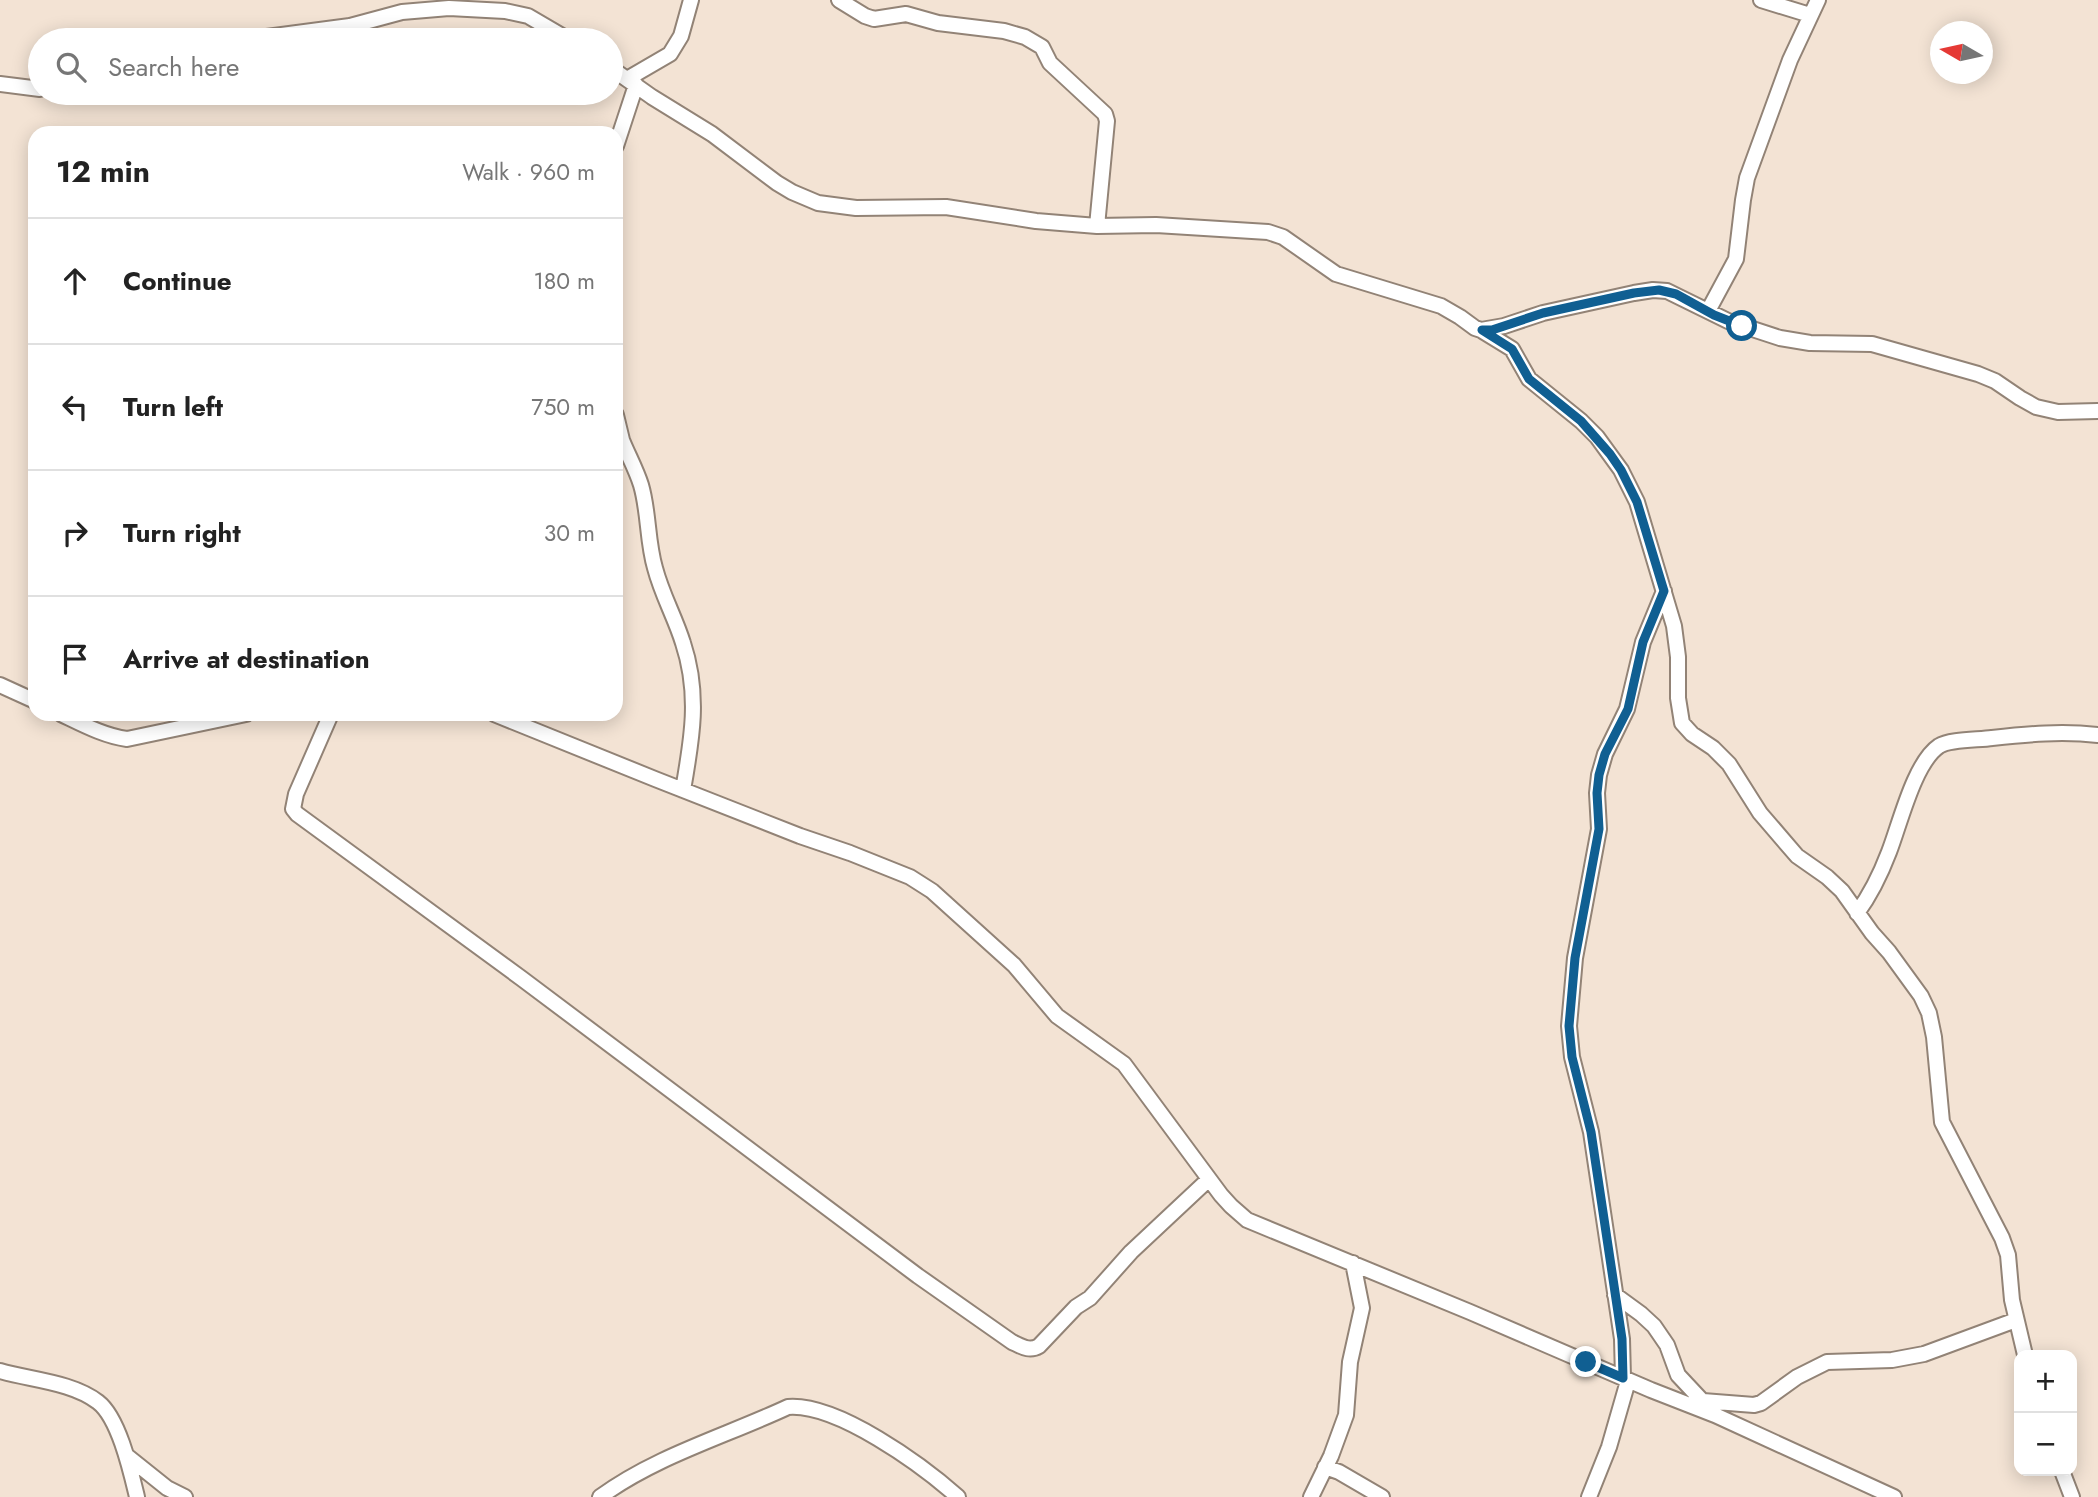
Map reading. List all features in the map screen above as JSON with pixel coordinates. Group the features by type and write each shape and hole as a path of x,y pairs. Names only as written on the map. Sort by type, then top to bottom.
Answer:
{"street":[{"path":"621,126 632,82 670,54 681,36 691,0"},
{"path":"839,0 874,19 906,14 938,23 1004,31 1025,37 1042,47 1050,63 1063,78 1105,114 1107,121 1097,226"},
{"path":"1761,0 1810,15"},
{"path":"1708,311 1736,259 1747,177 1790,60 1818,0"},
{"path":"338,28 402,12 449,8 505,11 528,16 548,28"},
{"path":"623,76 712,134 777,183 818,203 856,208 946,207 1036,221 1097,226 1181,225 1268,232 1283,236 1336,274 1441,306 1512,349 1529,379 1581,421 1610,454 1637,502 1677,645 1678,698 1682,723 1692,734 1720,754 1738,776 1773,830 1797,856 1835,883 1921,996 1934,1037 1942,1122 2003,1238 2008,1255 2012,1300 2024,1350"},
{"path":"0,84 28,88"},
{"path":"1482,330 1543,313 1653,290 1667,291 1728,321 1780,338 1810,343 1872,344 1995,381 2027,404 2046,410 2098,411"},
{"path":"623,443 641,486 655,569 690,666 693,735 683,790"},
{"path":"1589,1497 1609,1447 1625,1380 1622,1339 1591,1132 1570,1043 1570,1003 1575,958 1599,829 1599,775 1605,754 1628,709 1643,642 1664,591"},
{"path":"0,685 28,698"},
{"path":"76,721 117,738 127,739 213,721"},
{"path":"328,721 296,794 293,809 297,814 521,978 918,1276 1012,1342 1027,1349 1039,1346 1076,1307 1090,1298 1131,1252 1209,1179"},
{"path":"511,721 800,836 850,853 909,877 932,891 1019,971 1057,1016 1124,1064 1209,1179 1231,1206 1247,1220 1625,1380 1715,1415 1894,1497"},
{"path":"1857,913 1878,879 1911,789 1926,761 1939,746 1964,741 2061,732 2098,735"},
{"path":"1353,1264 1362,1308"},
{"path":"1311,1497 1346,1415 1350,1362 1373,1272"},
{"path":"1615,1295 1654,1326 1667,1345 1678,1375 1715,1415"},
{"path":"1703,1401 1754,1405 1761,1403 1797,1377 1827,1362 1892,1360 1924,1354 2016,1320"},
{"path":"0,1371 68,1388 101,1404 111,1419 127,1456 138,1497"},
{"path":"600,1497 641,1472 681,1453 788,1407 802,1406 822,1411 910,1458 958,1497"},
{"path":"127,1456 167,1488 185,1497"},
{"path":"1325,1467 1382,1497"},
{"path":"2064,1476 2072,1497"}],"route":[{"path":"1586,1362 1623,1378 1622,1339 1591,1132 1570,1043 1571,992 1596,853 1599,775 1605,754 1628,709 1643,642 1664,591 1637,502 1610,454 1581,421 1529,379 1512,349 1482,330 1492,330 1543,313 1643,291 1659,290 1676,294 1714,315 1742,326"}]}
